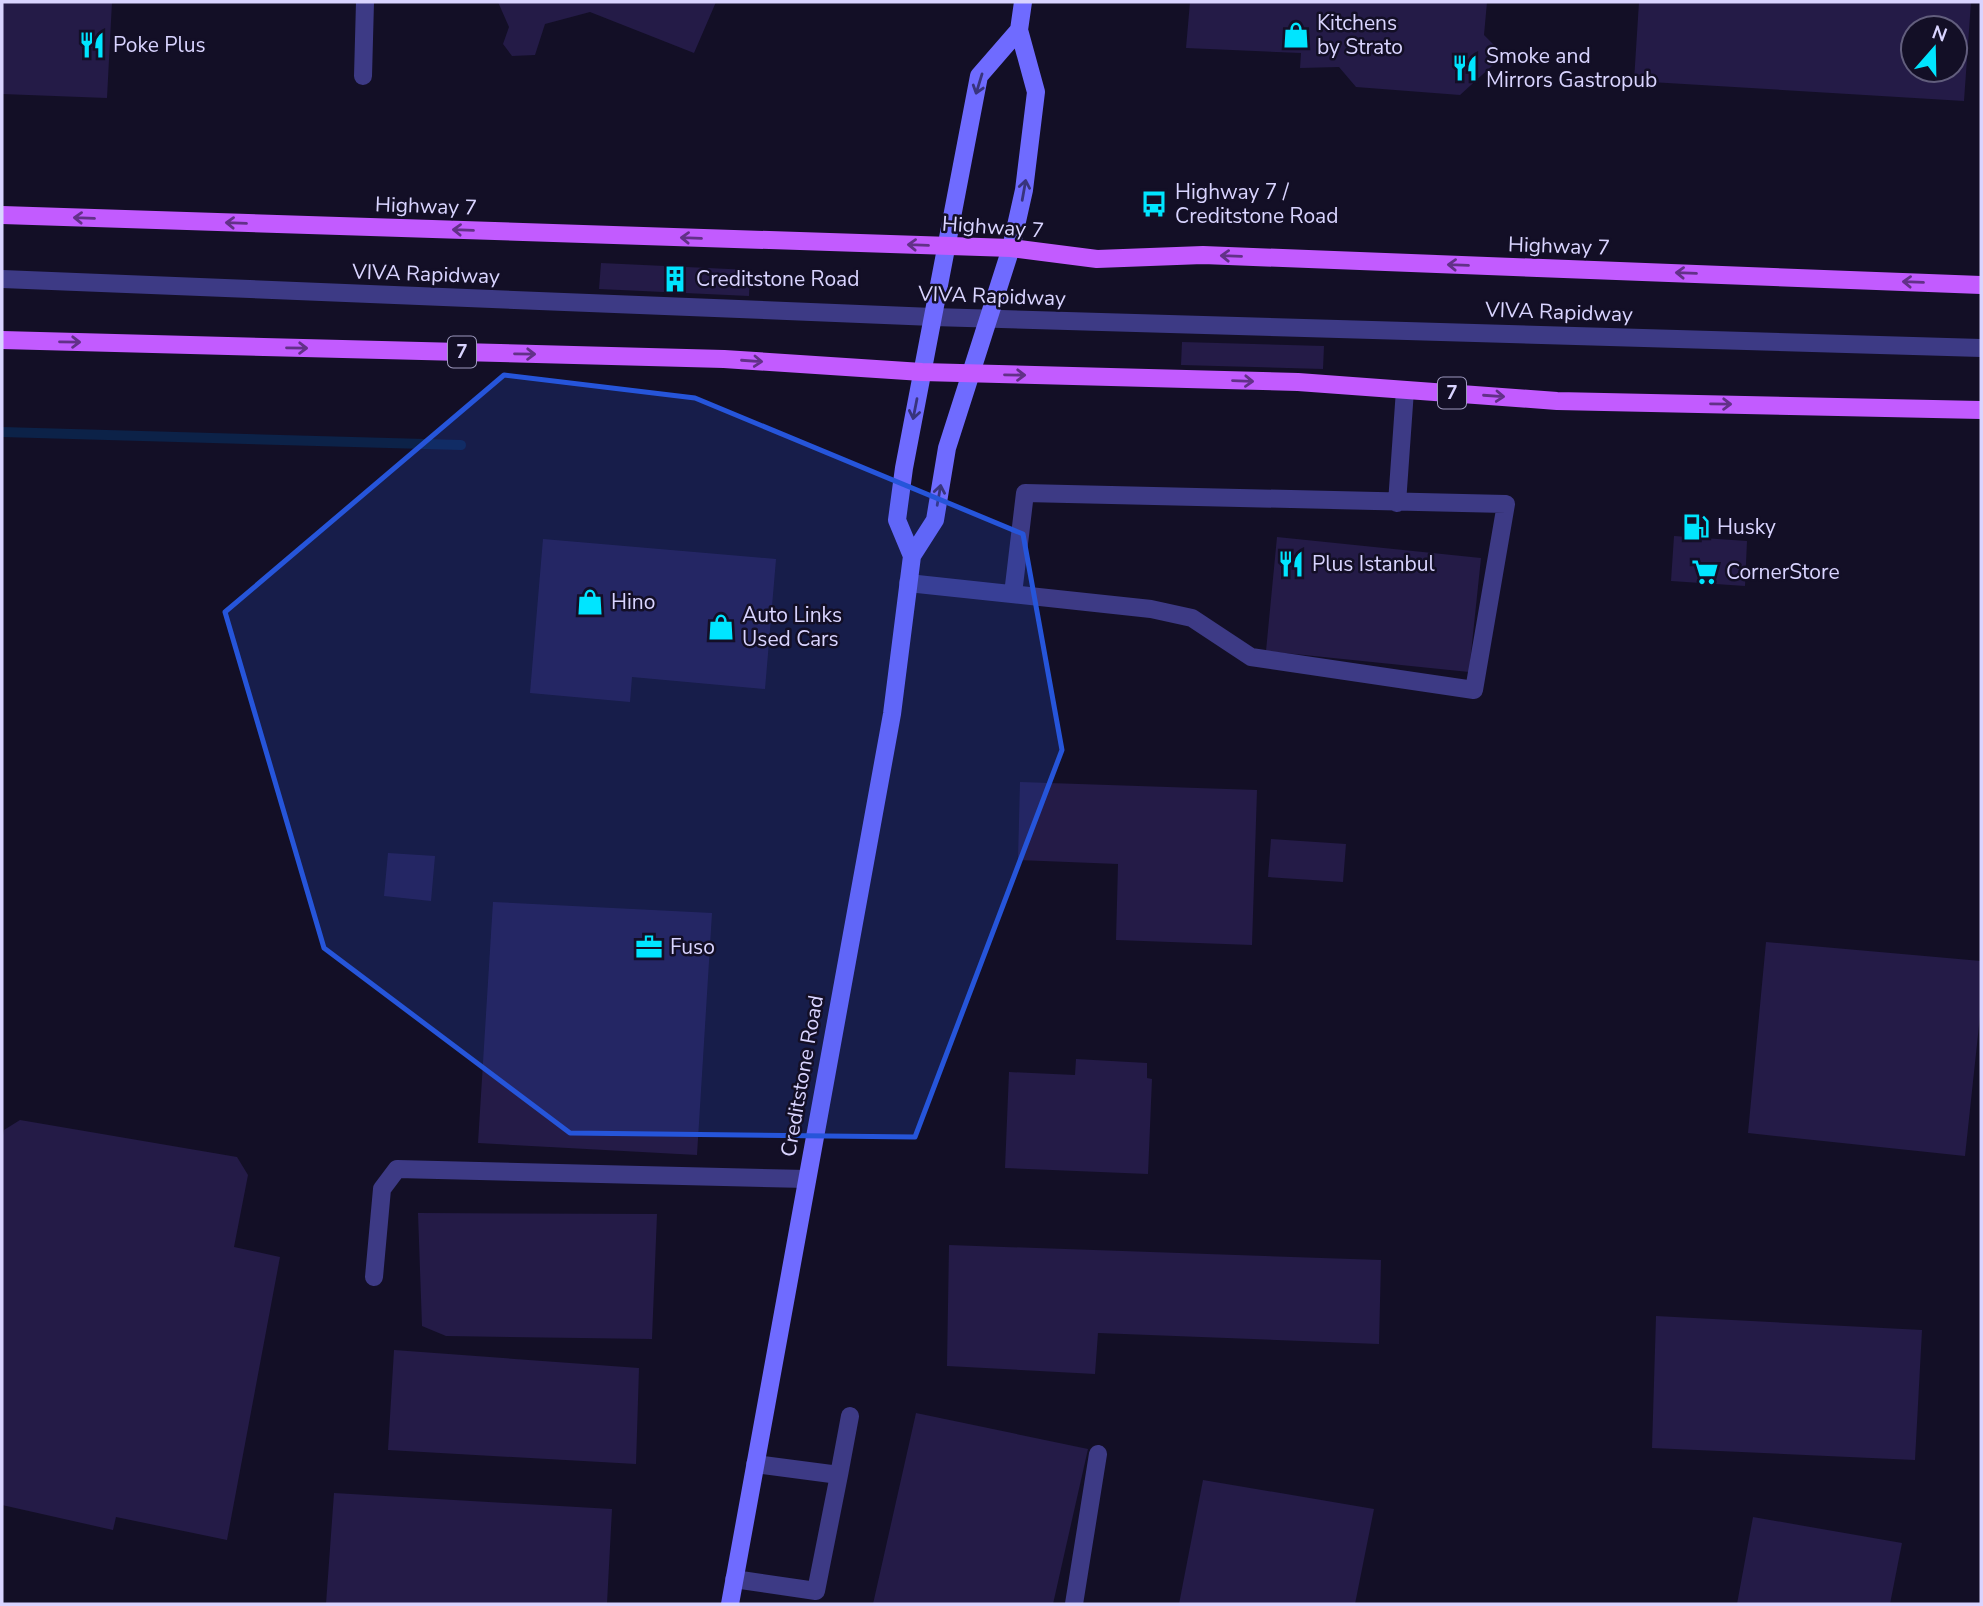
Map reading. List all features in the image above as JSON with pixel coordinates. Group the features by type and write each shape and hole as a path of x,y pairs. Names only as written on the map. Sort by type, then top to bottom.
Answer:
{"main road":[{"name":"Highway 7","path":"2,215 1011,248 1097,259 1203,255 1981,285"},
{"name":"7","path":"2,340 724,359 971,374 1298,382 1556,401 1981,410"}],"street":[{"name":"Creditstone Road","path":"730,1604 892,714 912,556 935,520 947,448 1011,248 1024,190 1036,92 1019,30 1023,2"},
{"path":"912,556 897,520 922,372 979,76 1019,30"}],"lane":[{"path":"363,76 365,2"},
{"name":"VIVA Rapidway","path":"2,279 933,317 1981,348"},
{"path":"1396,503 1405,390"},
{"path":"908,583 1151,609 1192,618 1251,657 1474,690 1506,504 1025,493 1013,594"},
{"path":"374,1277 382,1189 397,1169 807,1179"},
{"path":"734,1579 816,1591 850,1416"},
{"path":"1074,1604 1098,1454"},
{"path":"755,1464 839,1475"}],"path":[{"path":"848,288 850,274"}],"highlighted area":[{"path":"504,375 695,398 1023,534 1062,750 915,1137 570,1133 324,948 225,612"}],"building":[{"path":"2,2 112,2 107,98 2,94"},
{"path":"498,2 716,2 694,53 590,12 545,24 535,55 512,56 503,44 509,27"},
{"path":"1190,2 1487,2 1484,35 1495,46 1493,65 1460,95 1356,87 1339,67 1300,68 1301,53 1186,48"},
{"path":"1639,2 1971,2 1969,30 1969,14 1899,14 1899,84 1965,84 1964,101 1634,81"},
{"name":"Creditstone Road","path":"601,263 750,270 749,296 599,289"},
{"path":"1182,342 1324,346 1323,369 1181,365"},
{"path":"1674,536 1747,541 1745,586 1671,581"},
{"path":"1277,537 1481,558 1469,672 1266,651"},
{"path":"543,539 776,559 765,689 632,677 630,702 530,693"},
{"path":"1020,782 1257,790 1252,945 1116,940 1118,864 1018,860"},
{"path":"1271,839 1346,844 1343,882 1268,877"},
{"path":"388,853 435,856 431,901 384,896"},
{"path":"493,902 712,913 697,1155 478,1143"},
{"path":"1766,942 1981,961 1981,1007 1965,1156 1748,1133"},
{"path":"1076,1059 1147,1063 1147,1078 1152,1079 1148,1174 1005,1168 1009,1072 1075,1075"},
{"path":"20,1120 237,1157 248,1175 234,1247 280,1257 227,1540 116,1517 113,1530 2,1505 2,1141 4,1130"},
{"path":"418,1213 657,1214 652,1339 446,1336 422,1326"},
{"path":"949,1245 1381,1260 1379,1344 1098,1333 1095,1374 947,1366"},
{"path":"1656,1316 1922,1330 1915,1460 1652,1448"},
{"path":"394,1350 639,1368 636,1464 388,1450"},
{"path":"916,1413 1088,1449 1053,1604 873,1604"},
{"path":"1203,1480 1374,1509 1355,1604 1179,1604"},
{"path":"334,1493 612,1509 607,1604 326,1604"},
{"path":"1753,1517 1902,1543 1890,1604 1737,1604"}],"waterway":[{"path":"2,432 461,445"}],"place":[{"name":"Kitchens by Strato","path":"1296,35"},
{"name":"Poke Plus","path":"92,45"},
{"name":"Smoke and Mirrors Gastropub","path":"1465,68"},
{"name":"Highway 7 / Creditstone Road","path":"1154,204"},
{"name":"Creditstone Road","path":"675,279"},
{"name":"Husky","path":"1696,527"},
{"name":"Plus Istanbul","path":"1291,564"},
{"name":"CornerStore","path":"1705,572"},
{"name":"Hino","path":"590,602"},
{"name":"Auto Links Used Cars","path":"721,627"},
{"name":"Fuso","path":"649,947"}]}
